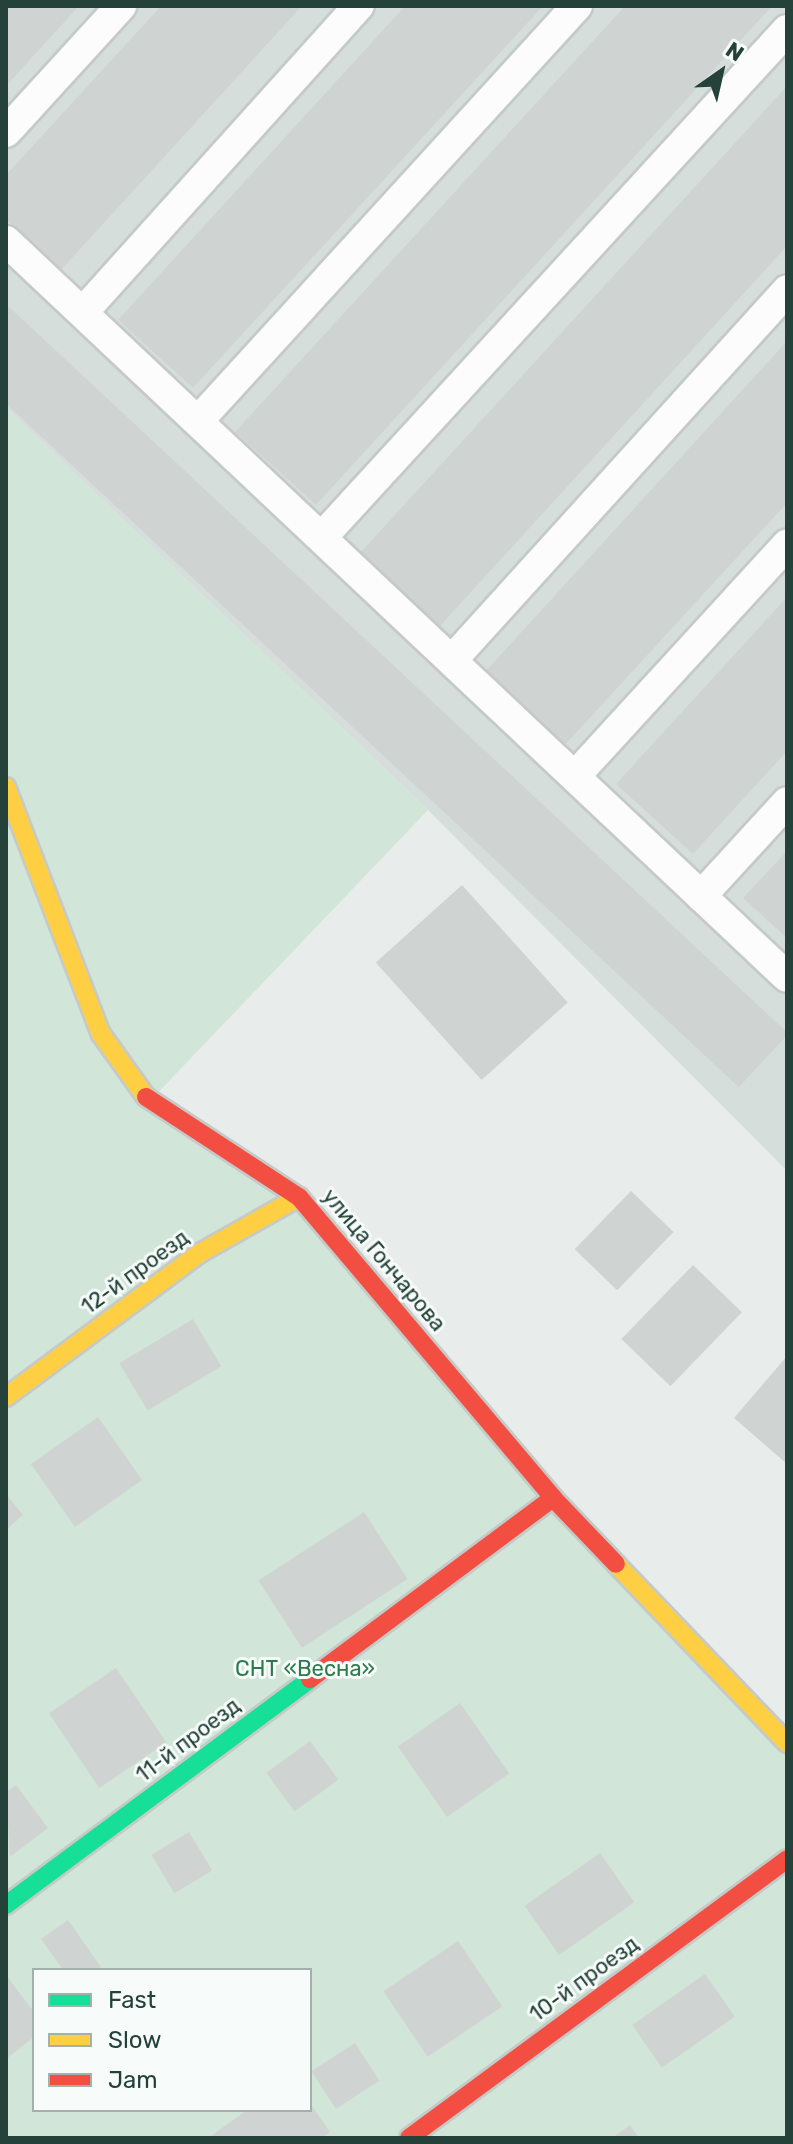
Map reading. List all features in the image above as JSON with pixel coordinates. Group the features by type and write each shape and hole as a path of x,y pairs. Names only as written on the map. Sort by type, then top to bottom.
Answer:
{"street":[{"name":"улица Гончарова","path":"6,787 68,959 101,1034 149,1101 299,1197 553,1498 787,1743"},
{"name":"12-й проезд","path":"6,1397 200,1253 299,1197"},
{"name":"11-й проезд","path":"6,1905 553,1498"},
{"name":"10-й проезд","path":"409,2138 787,1859"}],"lane":[{"path":"6,132 121,6"},
{"path":"83,312 359,6"},
{"path":"198,421 577,6"},
{"path":"322,537 787,30"},
{"path":"6,241 787,977"},
{"path":"452,660 787,290"},
{"path":"575,776 787,545"},
{"path":"701,896 787,802"}],"shaded area":[{"path":"6,6 787,6 787,1171 428,810 6,408"}],"green space":[{"name":"СНТ «Весна»","path":"6,408 428,810 150,1101 299,1197 787,1743 787,2138 6,2138"}],"building":[{"path":"6,6 79,6 6,86"},
{"path":"161,6 302,6 61,270 6,220 6,175"},
{"path":"405,6 543,6 193,388 118,320"},
{"path":"625,6 772,6 316,505 235,432"},
{"path":"787,86 787,246 440,626 360,553"},
{"path":"6,304 787,1032 739,1087 6,404"},
{"path":"787,341 787,503 564,746 484,673"},
{"path":"787,597 787,751 693,854 616,784"},
{"path":"787,851 787,938 743,898"},
{"path":"462,885 568,1002 482,1080 376,963"},
{"path":"631,1191 673,1232 617,1290 575,1249"},
{"path":"693,1265 742,1312 670,1386 621,1339"},
{"path":"193,1319 221,1366 148,1410 119,1363"},
{"path":"787,1356 787,1464 734,1418"},
{"path":"98,1417 142,1480 75,1527 31,1464"},
{"path":"6,1494 23,1515 6,1530"},
{"path":"364,1512 408,1579 302,1648 258,1581"},
{"path":"116,1668 166,1743 99,1788 49,1713"},
{"path":"460,1703 509,1773 447,1817 398,1747"},
{"path":"310,1741 338,1780 295,1812 266,1773"},
{"path":"16,1785 48,1828 10,1857 6,1792"},
{"path":"189,1832 212,1871 174,1893 151,1855"},
{"path":"600,1853 634,1902 559,1955 525,1906"},
{"path":"68,1920 101,1967 62,1968 41,1939"},
{"path":"458,1941 502,2006 428,2057 383,1991"},
{"path":"705,1974 735,2017 662,2068 632,2025"},
{"path":"6,1975 32,2009 32,2039 6,2059"},
{"path":"355,2043 380,2081 336,2109 312,2071"},
{"path":"312,2106 330,2132 321,2138 211,2136 244,2112 312,2112"},
{"path":"630,2125 639,2138 612,2138"}],"traffic: fast":[{"path":"6,1905 310,1679"}],"traffic: slow":[{"path":"6,787 101,1034 146,1097"},
{"path":"6,1397 200,1253 299,1197"},
{"path":"616,1564 787,1743"}],"traffic: jam":[{"path":"146,1097 299,1197 553,1498 616,1564"},
{"path":"310,1679 553,1498"},
{"path":"409,2138 787,1859"}]}
